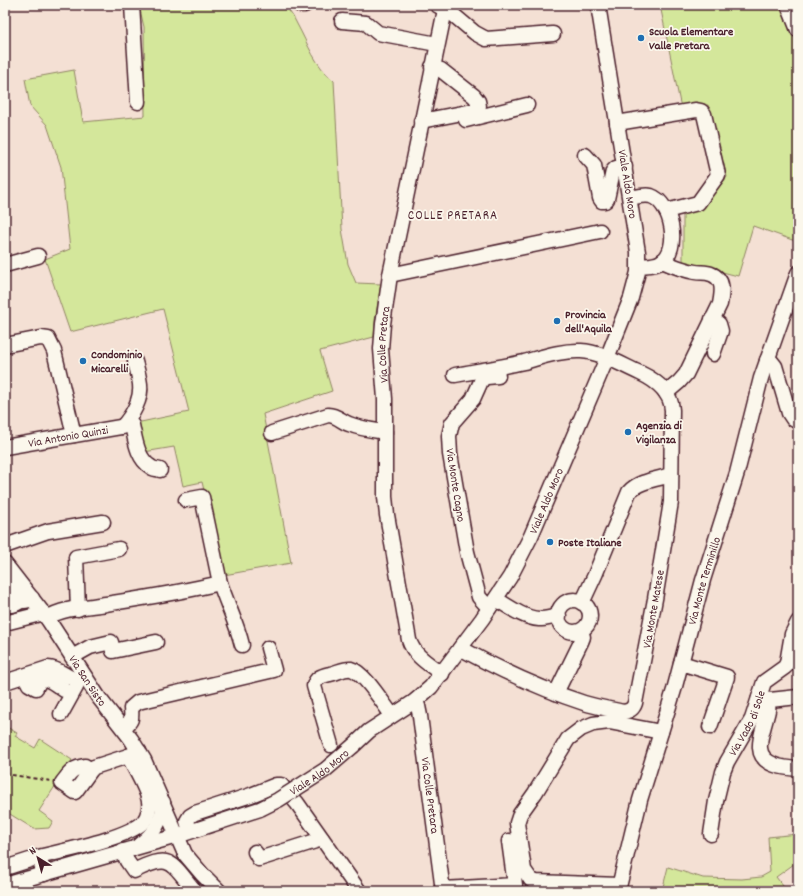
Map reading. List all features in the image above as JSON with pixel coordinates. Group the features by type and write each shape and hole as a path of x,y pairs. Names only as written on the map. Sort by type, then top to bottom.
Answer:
{"street":[{"path":"132,5 138,102"},
{"path":"300,5 305,5"},
{"name":"Viale Aldo Moro","path":"5,885 177,836 260,809 278,800 325,770 369,731 415,701 431,687 493,603 510,577 523,552 607,358 635,288 639,266 625,166 598,5"},
{"path":"788,5 798,30"},
{"path":"443,6 475,33 486,39 553,34"},
{"name":"Via Colle Pretara","path":"442,674 413,650 408,640 385,497 385,399 381,349 390,275 437,44 443,6"},
{"path":"342,21 366,23 378,33 437,44"},
{"path":"420,126 473,111 479,106 474,96 441,70 432,67"},
{"path":"420,126 527,105"},
{"path":"618,123 696,110 701,111 704,114 718,175 698,203 666,211"},
{"path":"585,155 594,165 600,198 602,201 607,199 613,171 616,168 625,166"},
{"path":"630,198 650,196 659,200 666,211 670,223 672,241 670,252 662,261 655,264 639,266"},
{"path":"390,275 600,231"},
{"path":"5,265 38,256"},
{"path":"607,358 646,376 660,386 666,393 684,376 720,304 722,292 720,283 714,275 676,267 662,261"},
{"name":"Via Monte Terminillo","path":"618,888 640,800 681,663 703,580 738,473 761,378 798,275"},
{"path":"712,319 719,324 720,331 713,354"},
{"path":"5,345 41,338 48,339 54,351 74,435"},
{"name":"Via Monte Cagno","path":"493,603 479,597 467,552 450,454 449,431 452,423 473,399 482,380 487,377 503,375 508,370 510,365 575,351 590,352 607,358"},
{"path":"767,360 771,361 775,366 789,413 793,419 798,422"},
{"path":"135,362 140,385 138,401 127,426 144,461 151,467 160,470"},
{"path":"455,375 510,365"},
{"name":"Via Monte Matese","path":"460,648 485,662 556,693 586,703 623,712 629,711 633,708 636,703 670,510 672,475 672,405 666,393"},
{"path":"272,433 328,415 333,415 347,424 362,429 385,432"},
{"name":"Via Antonio Quinzi","path":"5,447 127,426"},
{"path":"582,603 629,492 640,484 672,475"},
{"path":"186,500 202,497 220,584 238,629 242,645"},
{"path":"5,546 48,531 103,522"},
{"path":"78,609 76,557 119,550"},
{"name":"Via San Sisto","path":"5,564 26,600 45,616 72,657 81,679 99,698 123,728 134,753 163,802 177,836 190,860 219,891"},
{"path":"5,584 16,597 26,600"},
{"path":"5,623 78,609 195,590 220,584"},
{"path":"5,602 12,605 26,600"},
{"path":"578,601 582,603 589,610 590,620 585,628 581,631 572,632 564,628 559,621 561,608 569,602 578,601"},
{"path":"493,603 533,618 540,619 559,616"},
{"name":"Via Vado di Sole","path":"711,834 716,801 727,762 762,699 764,682 785,667 792,634 798,622"},
{"path":"556,693 581,642 583,635 581,631"},
{"path":"72,657 90,647 111,642 113,651 156,642"},
{"path":"123,728 129,724 132,718 131,708 138,702 274,670 268,648"},
{"path":"681,663 727,677 710,727"},
{"path":"5,682 48,668 54,668 81,679 61,714"},
{"path":"331,745 314,686 315,681 321,676 350,669 355,671 368,682 392,715"},
{"path":"25,676 29,684 36,688 41,680 44,679 64,690"},
{"path":"762,699 798,697"},
{"path":"762,699 769,706 761,738 761,753 769,762 776,766 798,769"},
{"name":"Via Colle Pretara","path":"415,701 418,706 420,716 443,890"},
{"path":"618,888 536,882 530,880 524,870 517,823 525,806 535,793 568,739 581,729 593,724 609,722 661,732"},
{"path":"5,868 124,833 144,821 149,812 149,800 134,753 94,767 91,770 85,766 77,767 72,770 62,783"},
{"path":"190,831 187,821 190,816 195,813 280,784 288,791 359,891"},
{"path":"163,802 163,810 155,829 146,840 135,848 126,861 134,871 147,864 166,861 172,864 195,891"},
{"path":"255,852 259,859 322,839"},
{"path":"443,890 515,885 508,841"},
{"name":"Via San Sisto","path":"135,848 155,844 168,847 190,860"},
{"path":"39,857 44,874"}],"path":[{"path":"5,773 62,783"}],"green space":[{"path":"139,5 285,5 321,68 334,81 342,229 348,264 356,283 381,284 375,320 374,337 320,351 332,391 263,414 291,563 224,575 202,482 183,486 174,447 144,452 136,423 189,412 163,309 70,332 45,259 70,249 61,167 47,125 30,106 25,79 74,70 83,122 145,116 144,27"},
{"path":"660,5 784,5 798,42 798,242 753,226 738,276 683,262 683,213 704,206 727,177 708,105 681,108"},
{"path":"5,726 17,733 15,736 35,748 40,739 72,760 39,811 53,821 49,828 34,829 5,811"},
{"path":"798,834 798,869 794,864 776,877 787,891 662,891 668,867 703,878 742,879 761,877 770,872 768,837"}],"place":[{"name":"Scuola Elementare Valle Pretara","path":"641,38"},
{"name":"Provincia dell'Aquila","path":"557,321"},
{"name":"Condominio Micarelli","path":"83,361"},
{"name":"Agenzia di Vigilanza","path":"628,432"},
{"name":"Poste Italiane","path":"550,542"}],"district":[{"name":"COLLE PRETARA","path":"453,214"}]}
